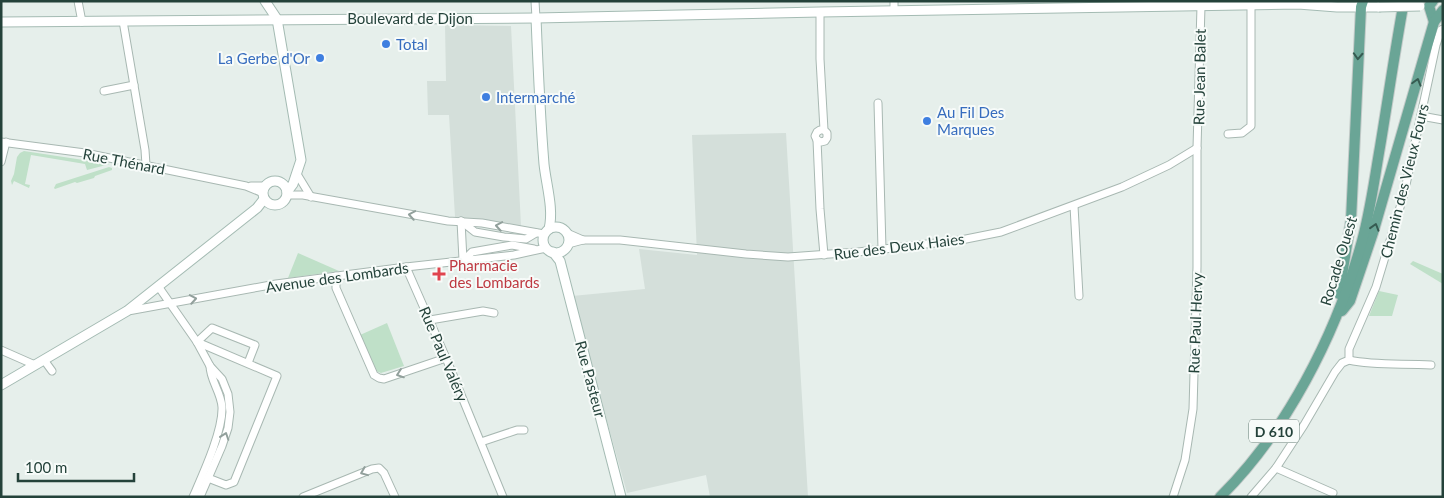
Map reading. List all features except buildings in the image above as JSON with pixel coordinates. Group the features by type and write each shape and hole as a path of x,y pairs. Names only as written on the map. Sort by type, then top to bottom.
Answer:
{"main road":[{"path":"265,1 277,19 301,160 285,200 276,206 266,196 270,182 276,181 285,187 287,193"},
{"path":"1306,4 1323,1"},
{"name":"Rocade Ouest","path":"1220,497 1261,450 1288,410 1336,320 1360,247 1370,205 1404,1"},
{"name":"Boulevard de Dijon","path":"1,22 536,18 820,12 894,6 1178,4 1251,6 1306,4"},
{"path":"1306,4 1335,7 1427,4 1443,8 1434,22 1373,233 1350,301 1336,320"},
{"path":"1427,4 1434,22"},
{"path":"1317,358 1337,304 1351,220 1369,5"},
{"path":"536,18 545,175 551,214 569,238 560,260"},
{"path":"281,183 298,171"},
{"name":"Avenue des Lombards","path":"1,385 128,311 257,208 266,196"},
{"path":"551,214 543,232 546,250 558,252 566,247"},
{"path":"543,232 555,227 564,230"},
{"name":"Rue Pasteur","path":"546,250 560,260 621,497"}],"street":[{"path":"78,1 82,22"},
{"path":"535,1 536,18"},
{"name":"Rue Jean Balet","path":"1198,148 1201,6"},
{"path":"1228,134 1242,133 1251,126 1251,6"},
{"path":"820,12 820,59 824,130 820,130 815,136 817,140 824,256"},
{"path":"123,21 146,165"},
{"name":"Chemin des Vieux Fours","path":"1349,360 1349,349 1376,287 1392,239 1404,194 1436,45 1443,29"},
{"path":"104,91 134,86"},
{"path":"878,103 882,250"},
{"path":"1420,116 1443,120"},
{"path":"1,162 4,142"},
{"name":"Rue Thénard","path":"4,142 85,153 146,165 249,187 266,196"},
{"name":"Rue des Deux Haies","path":"566,247 583,240 620,240 788,257 824,256 961,240 1001,232 1074,206 1122,187 1169,165 1198,148"},
{"name":"Rue Paul Hervy","path":"1173,497 1185,460 1192,409 1198,148"},
{"path":"298,171 311,197"},
{"path":"249,187 255,193 257,208"},
{"path":"287,193 448,221 543,232"},
{"path":"1074,206 1079,296"},
{"path":"460,222 464,260"},
{"name":"Rue des Deux Haies","path":"564,230 583,240"},
{"name":"Avenue des Lombards","path":"128,311 276,284 464,260 472,252 512,246 546,250"},
{"name":"Rue Paul Valéry","path":"406,267 430,320 503,497"},
{"path":"336,276 336,288 374,375 384,379 446,358"},
{"path":"158,286 197,342 210,366 222,379 228,394 230,412 228,428 200,497"},
{"path":"430,320 483,311 494,313"},
{"path":"197,342 212,328 255,346 248,363"},
{"path":"197,342 277,376 234,482 226,485 208,478"},
{"path":"1,350 35,365"},
{"path":"44,360 52,371"},
{"path":"1251,497 1276,468 1342,363 1349,360 1364,364 1388,365 1406,363 1431,365"},
{"path":"193,497 220,426 222,407 218,390 210,372 210,366"},
{"path":"481,442 517,430 524,430"},
{"path":"304,497 372,469 379,468 384,472 395,497"},
{"path":"1276,468 1333,493"}],"shaded area":[{"path":"445,25 511,26 521,226 455,217 449,115 428,115 427,81 446,81"},
{"path":"786,133 808,497 710,497 706,475 627,493 572,296 645,289 639,249 697,255 692,135"}],"green space":[{"path":"24,151 110,164 87,170 85,164 31,155 25,184 30,185 29,188 14,181 12,185 11,181 17,157"},
{"path":"109,167 112,170 94,178 54,188 56,184"},
{"path":"298,253 339,271 288,278"},
{"path":"1413,261 1443,274 1443,284 1410,264"},
{"path":"1379,291 1398,295 1392,316 1369,316"},
{"path":"387,323 404,366 381,373 376,371 360,335"}],"place":[{"name":"Total","path":"386,44"},
{"name":"La Gerbe d'Or","path":"320,58"},
{"name":"Intermarché","path":"486,97"},
{"name":"Au Fil Des Marques","path":"927,121"},
{"name":"Pharmacie des Lombards","path":"439,274"}]}
